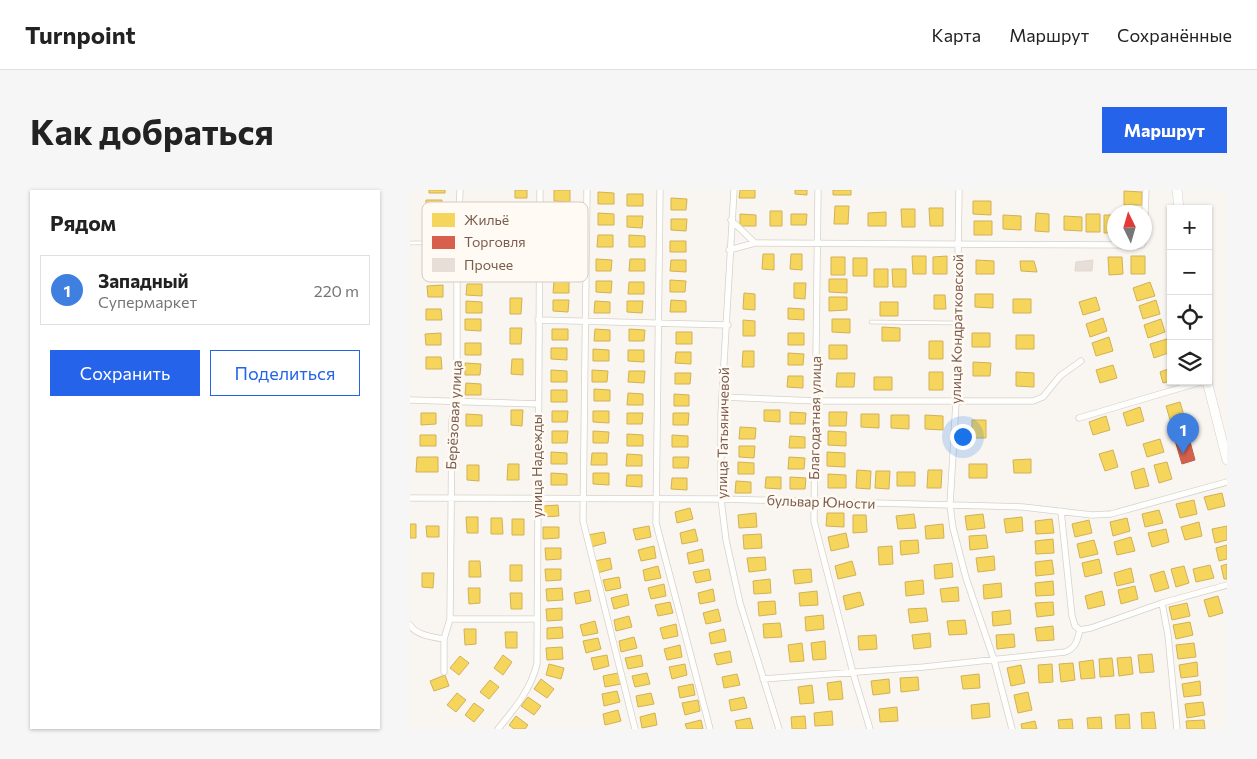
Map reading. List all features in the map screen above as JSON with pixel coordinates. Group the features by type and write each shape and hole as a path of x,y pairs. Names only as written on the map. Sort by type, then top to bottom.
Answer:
{"main road":[{"path":"1177,190 1179,205"},
{"path":"1208,385 1227,460"}],"street":[{"path":"660,190 656,523 710,729"},
{"name":"улица Татьяничевой","path":"734,190 729,250 728,325 722,397 721,499 726,540 740,603 779,729"},
{"name":"Благодатная улица","path":"818,190 815,294 817,401 814,521 853,673 870,729"},
{"name":"улица Кондратковской","path":"958,190 956,402 950,505 953,528 966,578 994,660 1012,729"},
{"path":"1145,205 1146,190"},
{"path":"731,220 755,243"},
{"path":"729,250 755,243 817,245 958,243 1107,245"},
{"name":"Берёзовая улица","path":"444,672 444,639 450,619 450,498 452,420 457,400 458,282"},
{"name":"улица Надежды","path":"498,729 524,698 533,680 537,664 536,497 539,282"},
{"path":"586,282 584,531 635,729"},
{"path":"538,320 728,325"},
{"path":"722,397 817,401 1033,401 1043,397 1060,376 1081,361"},
{"path":"1079,418 1190,385"},
{"path":"410,400 538,404"},
{"name":"бульвар Юности","path":"410,498 721,499 1023,507 1092,515 1111,514 1227,482"},
{"path":"1061,511 1072,616 1075,626 1080,630 1092,628 1162,602 1227,585"},
{"path":"1162,602 1168,635 1177,729"},
{"path":"450,619 537,619"},
{"path":"410,625 422,634 444,639"},
{"path":"763,679 994,660 1071,650 1080,630"}],"lane":[{"path":"871,322 956,323"}],"building: Жильё":[{"path":"429,190 445,190 445,193 429,193"},
{"path":"515,190 527,190 527,198 515,198"},
{"path":"554,190 570,190 570,202 554,201"},
{"path":"740,190 755,190 755,198 739,198"},
{"path":"795,190 807,190 807,195 795,194"},
{"path":"833,190 851,190 851,195 833,195"},
{"path":"1124,191 1142,192 1142,205 1124,205"},
{"path":"598,192 614,193 614,204 598,204"},
{"path":"627,194 643,194 643,206 627,206"},
{"path":"671,198 687,199 686,210 671,210"},
{"path":"426,200 442,200 442,202 426,202"},
{"path":"973,201 991,201 991,215 973,214"},
{"path":"835,206 849,206 848,224 834,224"},
{"path":"929,208 943,208 943,226 930,226"},
{"path":"901,209 915,209 915,227 902,227"},
{"path":"770,211 782,211 782,226 770,226"},
{"path":"886,212 886,226 868,226 868,213"},
{"path":"598,213 614,214 614,225 598,225"},
{"path":"1036,213 1049,214 1049,232 1035,231"},
{"path":"740,214 756,215 756,226 740,226"},
{"path":"791,214 807,214 806,225 791,225"},
{"path":"1086,214 1100,214 1100,232 1086,232"},
{"path":"1003,215 1021,216 1021,230 1003,229"},
{"path":"1104,215 1107,215 1107,233 1104,233"},
{"path":"627,216 643,216 642,228 627,227"},
{"path":"1064,216 1082,217 1082,231 1064,230"},
{"path":"671,219 687,219 686,231 671,230"},
{"path":"974,221 992,221 992,235 974,235"},
{"path":"598,235 613,235 613,247 597,247"},
{"path":"629,235 645,236 645,247 629,247"},
{"path":"670,241 686,241 686,252 670,252"},
{"path":"763,254 774,254 774,270 762,269"},
{"path":"791,254 802,254 802,270 790,269"},
{"path":"912,256 926,256 926,274 913,274"},
{"path":"947,256 947,274 933,274 933,257"},
{"path":"1131,256 1145,256 1145,274 1131,274"},
{"path":"831,257 845,257 845,275 831,275"},
{"path":"1108,257 1122,257 1123,274 1109,275"},
{"path":"853,258 867,258 867,276 853,276"},
{"path":"596,259 612,260 611,271 596,271"},
{"path":"630,259 645,259 645,271 629,271"},
{"path":"671,260 686,260 686,272 670,271"},
{"path":"976,260 994,261 994,274 976,274"},
{"path":"1020,261 1034,261 1037,272 1021,271"},
{"path":"874,269 888,269 888,287 874,287"},
{"path":"892,269 906,269 906,287 893,287"},
{"path":"829,279 847,279 847,293 829,292"},
{"path":"670,280 686,281 685,292 670,292"},
{"path":"596,281 612,281 611,293 596,292"},
{"path":"554,282 569,282 569,293 553,293"},
{"path":"629,282 644,282 644,294 628,294"},
{"path":"1150,282 1155,296 1137,301 1133,288"},
{"path":"794,283 806,283 805,299 794,298"},
{"path":"467,284 482,284 482,296 466,295"},
{"path":"443,285 443,297 428,297 427,286"},
{"path":"744,293 755,294 755,310 743,309"},
{"path":"975,294 993,294 993,308 975,307"},
{"path":"934,295 945,295 946,309 934,309"},
{"path":"829,297 847,297 847,310 829,311"},
{"path":"1096,297 1100,310 1083,315 1079,302"},
{"path":"510,298 522,298 521,314 510,314"},
{"path":"1013,299 1031,299 1031,313 1013,313"},
{"path":"553,300 569,300 568,312 553,311"},
{"path":"671,300 686,301 686,312 670,312"},
{"path":"1156,300 1160,314 1143,319 1139,306"},
{"path":"466,301 482,302 482,313 466,313"},
{"path":"595,301 610,302 610,313 594,313"},
{"path":"627,301 643,301 642,313 627,312"},
{"path":"880,302 898,302 898,316 880,316"},
{"path":"788,308 804,309 804,320 788,319"},
{"path":"426,309 441,309 442,320 426,320"},
{"path":"1103,318 1107,331 1090,337 1086,324"},
{"path":"465,319 481,319 481,331 465,330"},
{"path":"832,319 850,319 850,333 832,332"},
{"path":"1161,319 1165,332 1148,338 1144,325"},
{"path":"743,320 755,321 755,336 743,336"},
{"path":"882,327 900,328 900,341 882,341"},
{"path":"510,328 522,328 521,344 510,344"},
{"path":"552,329 568,329 568,340 552,340"},
{"path":"595,329 610,330 610,341 594,341"},
{"path":"629,329 645,330 644,341 629,341"},
{"path":"676,332 692,332 692,344 676,344"},
{"path":"441,333 441,345 426,345 425,334"},
{"path":"788,333 804,333 804,345 788,345"},
{"path":"972,333 990,333 990,347 972,347"},
{"path":"1016,335 1034,335 1034,349 1016,349"},
{"path":"1109,337 1113,351 1096,356 1092,343"},
{"path":"1167,339 1167,353 1154,358 1150,344"},
{"path":"929,341 943,341 943,359 929,359"},
{"path":"465,343 481,343 481,355 465,355"},
{"path":"829,345 847,345 847,359 829,359"},
{"path":"551,348 567,348 567,360 551,359"},
{"path":"593,349 609,350 609,361 593,361"},
{"path":"628,350 644,350 644,362 628,361"},
{"path":"743,351 754,351 754,367 742,367"},
{"path":"676,352 691,352 691,364 675,363"},
{"path":"788,353 804,354 803,365 788,365"},
{"path":"426,357 441,357 442,369 426,369"},
{"path":"512,359 523,359 523,375 511,374"},
{"path":"973,362 991,363 990,376 973,376"},
{"path":"465,363 481,364 480,375 465,375"},
{"path":"1113,365 1117,378 1100,383 1096,370"},
{"path":"1167,369 1167,382 1163,383 1160,372"},
{"path":"551,370 567,371 567,382 551,382"},
{"path":"592,370 608,371 607,382 592,382"},
{"path":"629,371 645,371 644,383 628,382"},
{"path":"929,372 943,372 943,390 929,390"},
{"path":"1016,372 1034,373 1034,387 1016,386"},
{"path":"675,373 691,373 690,384 675,384"},
{"path":"837,373 855,373 854,387 836,387"},
{"path":"788,376 803,376 803,388 787,387"},
{"path":"874,377 892,377 892,390 874,390"},
{"path":"466,383 481,384 481,395 465,395"},
{"path":"594,389 610,390 610,401 594,401"},
{"path":"551,390 567,390 567,402 551,402"},
{"path":"628,393 643,394 643,405 627,405"},
{"path":"674,394 689,395 689,406 674,406"},
{"path":"1180,402 1185,419 1171,423 1166,406"},
{"path":"1140,407 1144,421 1127,426 1123,413"},
{"path":"511,410 523,410 522,426 511,425"},
{"path":"764,410 780,410 780,422 764,421"},
{"path":"552,411 568,411 567,422 552,422"},
{"path":"593,411 609,411 609,423 593,422"},
{"path":"790,412 806,413 805,424 790,424"},
{"path":"829,412 847,412 846,426 829,426"},
{"path":"421,413 436,413 436,424 421,425"},
{"path":"627,413 643,413 642,424 627,424"},
{"path":"673,413 689,413 688,425 673,425"},
{"path":"466,414 482,415 482,426 466,426"},
{"path":"861,414 879,414 879,428 861,427"},
{"path":"891,415 909,415 909,429 891,428"},
{"path":"925,415 943,416 943,430 925,429"},
{"path":"1106,416 1110,430 1093,435 1089,422"},
{"path":"972,420 986,420 986,438 972,438"},
{"path":"740,427 756,428 755,439 739,439"},
{"path":"552,431 568,431 567,443 552,443"},
{"path":"593,431 609,432 608,443 593,443"},
{"path":"828,431 846,432 846,446 828,445"},
{"path":"627,434 643,435 643,446 627,446"},
{"path":"420,435 436,435 436,446 420,446"},
{"path":"672,435 688,436 688,447 672,447"},
{"path":"790,436 805,437 805,448 789,448"},
{"path":"1160,439 1164,452 1147,457 1143,444"},
{"path":"739,446 755,446 754,458 739,457"},
{"path":"1113,450 1118,467 1105,471 1099,454"},
{"path":"551,452 567,453 567,464 551,464"},
{"path":"827,452 845,453 845,467 827,466"},
{"path":"592,453 607,453 607,465 591,465"},
{"path":"627,454 642,455 642,466 626,466"},
{"path":"417,457 438,457 438,472 416,472"},
{"path":"673,457 689,457 688,468 673,468"},
{"path":"789,457 805,458 804,469 788,469"},
{"path":"1031,459 1031,473 1014,473 1013,460"},
{"path":"738,462 754,463 754,474 738,474"},
{"path":"1167,462 1172,479 1159,483 1154,465"},
{"path":"508,464 519,464 519,480 507,480"},
{"path":"969,464 987,464 987,478 969,478"},
{"path":"467,465 479,465 479,481 467,480"},
{"path":"1144,468 1149,486 1135,489 1131,472"},
{"path":"857,470 871,471 870,489 856,488"},
{"path":"928,470 942,470 941,488 927,488"},
{"path":"876,471 890,471 889,489 875,488"},
{"path":"897,472 915,472 915,486 897,486"},
{"path":"551,473 567,474 567,485 551,485"},
{"path":"593,473 609,473 609,485 593,484"},
{"path":"828,474 846,475 846,488 828,488"},
{"path":"627,475 642,475 642,487 626,486"},
{"path":"766,477 781,477 781,489 765,488"},
{"path":"790,477 806,478 805,489 790,489"},
{"path":"672,478 687,478 687,490 671,489"},
{"path":"736,481 751,482 751,493 735,493"},
{"path":"1222,493 1225,506 1208,510 1204,497"},
{"path":"1194,500 1197,514 1180,518 1176,504"},
{"path":"558,505 559,516 543,517 543,506"},
{"path":"690,508 693,519 677,523 675,512"},
{"path":"1159,510 1163,523 1145,527 1142,514"},
{"path":"756,513 757,527 739,528 738,515"},
{"path":"827,513 844,513 844,527 826,526"},
{"path":"914,514 916,528 898,529 896,516"},
{"path":"983,514 985,528 967,530 965,516"},
{"path":"853,515 866,515 867,532 853,533"},
{"path":"466,517 478,517 478,533 467,533"},
{"path":"1022,517 1023,531 1006,533 1004,519"},
{"path":"491,518 502,518 503,534 491,534"},
{"path":"1127,518 1130,531 1113,536 1110,522"},
{"path":"512,519 524,519 524,535 512,535"},
{"path":"1052,519 1054,533 1036,534 1035,521"},
{"path":"1089,520 1092,533 1075,537 1072,524"},
{"path":"1199,522 1202,536 1185,540 1181,527"},
{"path":"410,524 416,524 416,538 410,538"},
{"path":"943,524 944,538 926,539 925,526"},
{"path":"426,526 439,526 439,537 427,537"},
{"path":"649,526 651,537 636,540 633,529"},
{"path":"1227,526 1227,540 1215,543 1212,529"},
{"path":"543,527 559,527 559,538 543,539"},
{"path":"695,529 698,541 682,544 680,533"},
{"path":"1166,529 1169,542 1152,547 1148,533"},
{"path":"604,532 606,543 591,547 588,535"},
{"path":"846,533 849,547 831,551 828,537"},
{"path":"761,534 762,548 744,549 743,535"},
{"path":"986,535 988,548 970,550 969,536"},
{"path":"1131,537 1135,551 1117,555 1114,542"},
{"path":"1053,539 1054,553 1036,554 1035,541"},
{"path":"918,540 919,553 901,555 900,541"},
{"path":"1094,540 1098,554 1080,558 1077,544"},
{"path":"1227,545 1227,559 1219,561 1216,548"},
{"path":"654,546 656,558 641,561 638,550"},
{"path":"892,546 893,564 879,565 878,547"},
{"path":"545,548 561,548 561,559 546,560"},
{"path":"702,549 704,561 689,564 687,553"},
{"path":"994,556 995,570 978,572 976,558"},
{"path":"765,557 766,570 749,572 747,558"},
{"path":"610,558 612,569 597,573 594,561"},
{"path":"1099,559 1102,573 1085,577 1082,563"},
{"path":"1052,560 1054,574 1036,576 1035,562"},
{"path":"469,561 480,561 481,577 469,577"},
{"path":"852,561 856,575 838,579 835,566"},
{"path":"952,563 953,577 935,579 934,565"},
{"path":"1227,564 1227,579 1224,579 1221,566"},
{"path":"510,565 522,565 522,581 510,581"},
{"path":"1210,565 1214,578 1196,582 1193,569"},
{"path":"658,566 661,578 645,581 643,570"},
{"path":"1184,566 1189,583 1176,587 1171,569"},
{"path":"1131,568 1134,582 1117,586 1114,573"},
{"path":"545,569 561,569 561,580 546,581"},
{"path":"709,569 711,580 696,583 693,572"},
{"path":"811,569 812,582 795,584 793,570"},
{"path":"1164,571 1169,588 1155,592 1150,575"},
{"path":"422,573 434,573 433,588 422,587"},
{"path":"619,577 621,588 606,591 603,580"},
{"path":"770,579 771,593 754,594 753,581"},
{"path":"923,580 924,594 906,596 905,582"},
{"path":"1053,581 1054,595 1036,596 1035,583"},
{"path":"1001,583 1002,597 984,599 983,585"},
{"path":"664,584 666,596 651,599 648,588"},
{"path":"1135,586 1138,599 1121,604 1118,590"},
{"path":"958,587 959,601 942,602 940,589"},
{"path":"468,588 480,588 480,603 469,604"},
{"path":"562,588 563,600 547,601 546,589"},
{"path":"713,589 715,601 700,604 698,593"},
{"path":"589,590 591,601 576,604 574,593"},
{"path":"817,591 818,605 800,606 799,593"},
{"path":"1102,591 1105,605 1088,609 1085,596"},
{"path":"860,592 864,605 846,610 843,596"},
{"path":"510,593 522,593 522,609 511,609"},
{"path":"627,594 629,605 614,609 611,598"},
{"path":"1218,596 1223,613 1209,617 1204,600"},
{"path":"775,601 776,614 759,616 758,602"},
{"path":"670,602 673,613 658,616 655,605"},
{"path":"1053,602 1054,615 1037,617 1035,603"},
{"path":"1187,603 1190,616 1172,620 1169,607"},
{"path":"562,608 562,620 547,621 546,609"},
{"path":"926,608 928,621 910,623 908,609"},
{"path":"718,609 721,621 706,624 703,613"},
{"path":"1010,610 1011,624 993,626 992,612"},
{"path":"823,615 824,629 806,631 805,617"},
{"path":"629,616 632,627 616,631 614,620"},
{"path":"965,620 967,634 949,635 947,621"},
{"path":"595,621 598,633 583,636 580,625"},
{"path":"1190,622 1193,635 1176,639 1173,625"},
{"path":"780,623 782,637 764,638 763,624"},
{"path":"676,624 678,636 663,639 660,628"},
{"path":"1053,626 1054,640 1037,641 1035,628"},
{"path":"562,627 563,638 547,639 547,628"},
{"path":"464,629 476,629 476,644 465,645"},
{"path":"724,629 726,641 711,644 709,633"},
{"path":"505,632 517,632 517,648 506,648"},
{"path":"930,633 931,647 914,649 912,635"},
{"path":"1014,634 1015,647 997,649 996,635"},
{"path":"876,635 877,649 859,650 858,636"},
{"path":"634,637 637,648 621,652 619,641"},
{"path":"598,638 601,649 586,653 583,641"},
{"path":"825,641 826,659 813,660 811,643"},
{"path":"802,643 804,661 790,662 788,645"},
{"path":"1194,643 1196,657 1178,659 1176,645"},
{"path":"680,645 682,657 667,660 664,649"},
{"path":"562,647 563,659 547,660 546,648"},
{"path":"730,651 732,662 717,665 714,654"},
{"path":"1152,654 1154,672 1140,673 1138,655"},
{"path":"503,655 512,662 503,675 494,668"},
{"path":"607,655 609,666 594,670 591,658"},
{"path":"641,655 643,666 628,669 625,658"},
{"path":"460,656 469,663 459,675 450,668"},
{"path":"1131,657 1133,674 1119,676 1117,658"},
{"path":"1112,658 1114,676 1100,677 1099,659"},
{"path":"1093,660 1095,678 1081,679 1079,662"},
{"path":"1197,662 1198,676 1181,678 1179,665"},
{"path":"1073,663 1075,680 1061,682 1059,664"},
{"path":"549,664 564,668 561,679 546,675"},
{"path":"685,664 687,675 672,679 669,667"},
{"path":"1052,664 1053,682 1039,683 1038,665"},
{"path":"1021,665 1025,683 1011,686 1007,668"},
{"path":"618,673 621,684 605,687 603,676"},
{"path":"647,673 650,684 635,687 632,676"},
{"path":"737,674 740,685 724,688 722,677"},
{"path":"979,674 980,688 963,689 961,676"},
{"path":"445,675 449,686 434,691 430,681"},
{"path":"918,677 919,690 901,692 900,678"},
{"path":"541,679 554,689 547,698 534,689"},
{"path":"889,679 890,693 873,695 871,681"},
{"path":"490,680 499,687 489,699 480,692"},
{"path":"841,681 843,699 829,700 827,683"},
{"path":"1200,681 1201,695 1184,697 1182,684"},
{"path":"693,684 695,695 680,698 678,687"},
{"path":"812,685 814,703 800,704 798,687"},
{"path":"617,691 620,702 604,706 602,694"},
{"path":"1028,692 1032,710 1018,713 1014,695"},
{"path":"457,693 466,700 456,712 447,705"},
{"path":"651,693 654,704 638,707 636,696"},
{"path":"528,697 541,706 534,715 521,706"},
{"path":"744,697 747,708 731,711 729,700"},
{"path":"698,700 700,711 685,715 682,703"},
{"path":"1203,702 1205,715 1187,718 1185,704"},
{"path":"474,703 484,710 474,722 465,715"},
{"path":"989,703 990,717 972,719 971,705"},
{"path":"897,707 898,721 880,722 879,709"},
{"path":"618,710 621,721 605,725 603,714"},
{"path":"832,711 833,725 815,726 814,713"},
{"path":"1154,712 1156,729 1142,729 1141,713"},
{"path":"655,713 657,725 642,728 640,717"},
{"path":"1129,714 1130,729 1116,729 1115,715"},
{"path":"516,716 528,725 525,729 514,729 509,725"},
{"path":"805,716 806,729 792,729 791,717"},
{"path":"1101,717 1102,729 1088,729 1087,718"},
{"path":"750,718 753,729 737,729 735,721"},
{"path":"1072,719 1073,729 1059,729 1058,720"},
{"path":"701,720 703,729 687,729 685,724"},
{"path":"1204,720 1205,729 1187,729 1186,721"},
{"path":"1035,721 1037,729 1022,729 1021,724"}],"building: Торговля":[{"path":"1188,434 1195,460 1182,464 1174,437"}],"building: Прочее":[{"path":"1093,260 1092,271 1075,271 1076,262"}],"place":[{"name":"Западный","path":"1183,454"}]}
